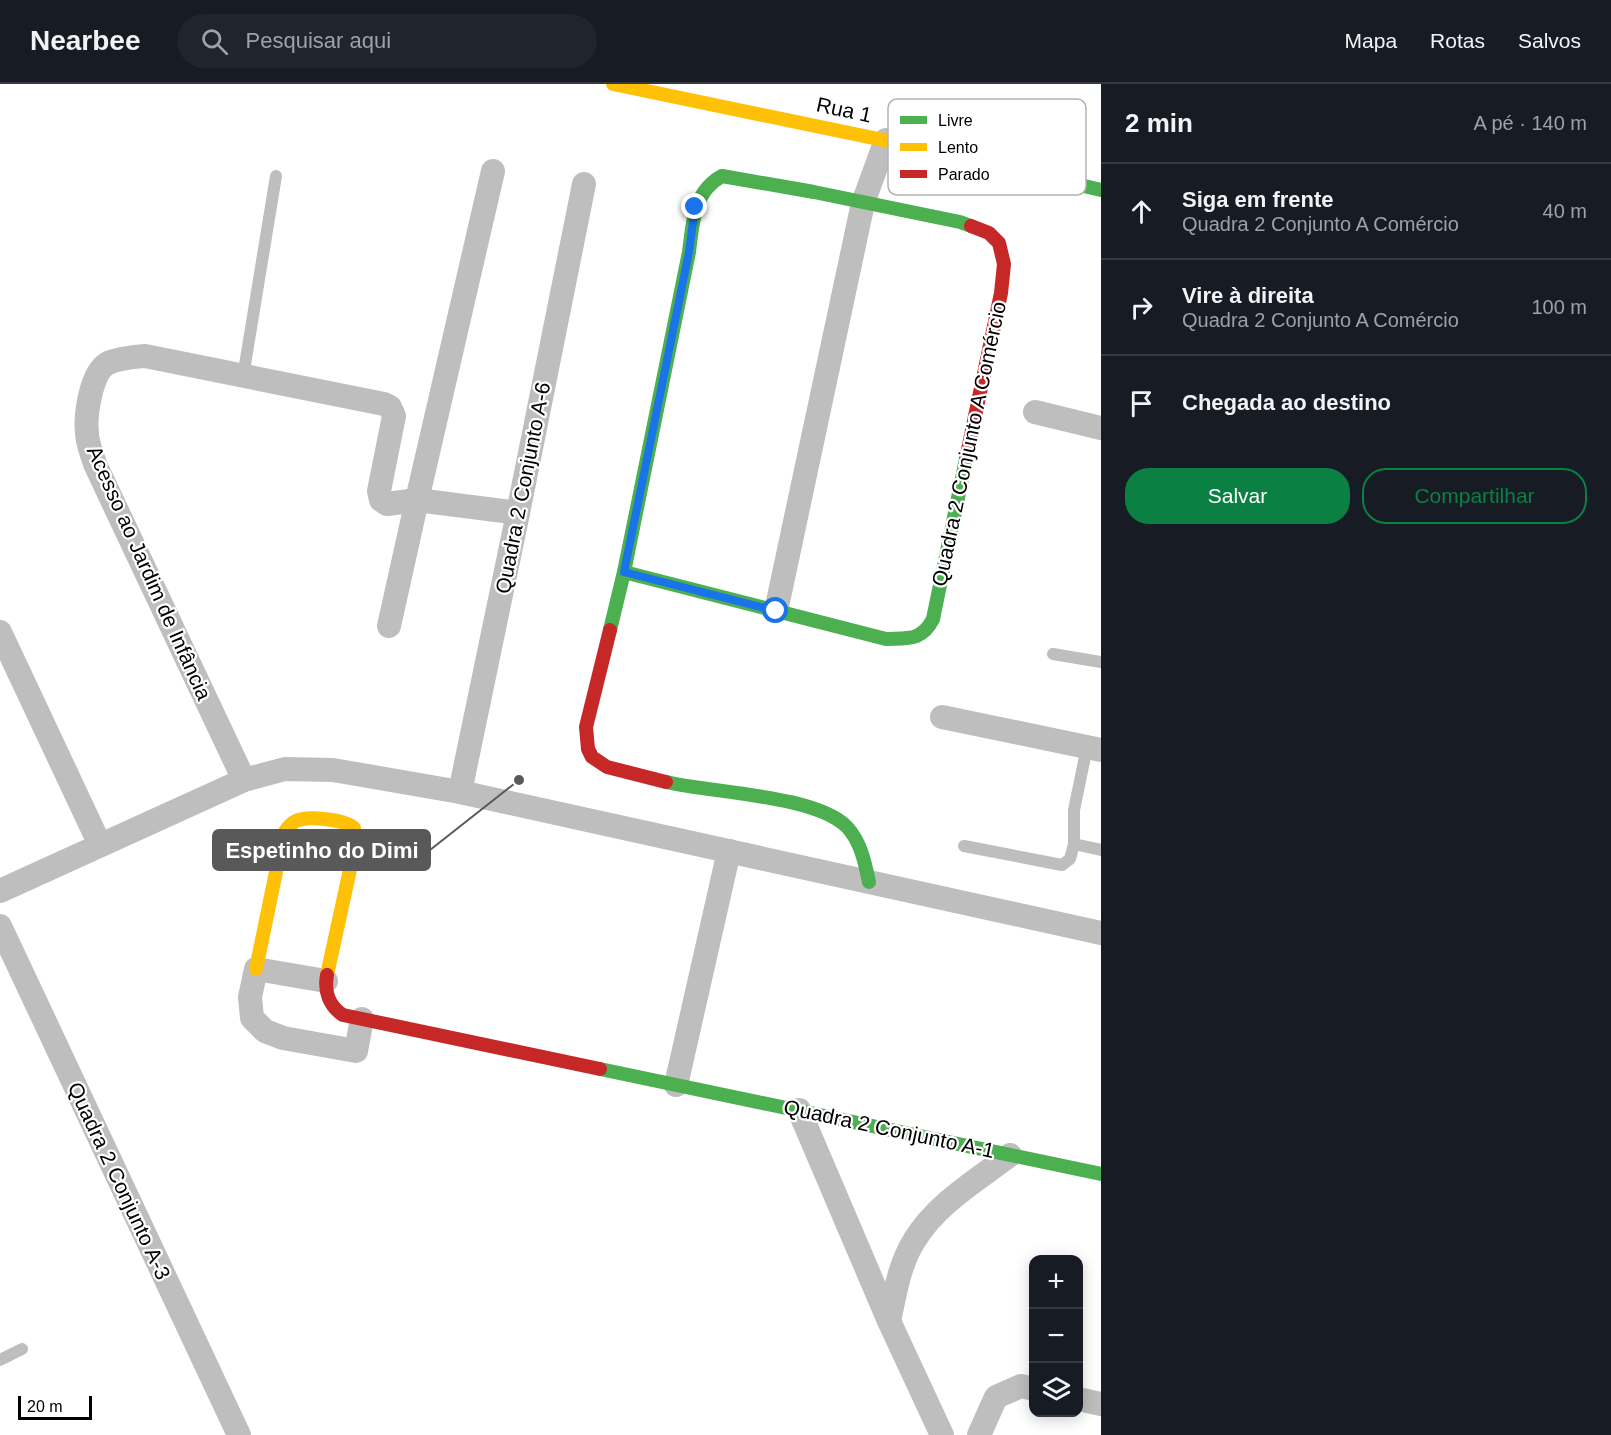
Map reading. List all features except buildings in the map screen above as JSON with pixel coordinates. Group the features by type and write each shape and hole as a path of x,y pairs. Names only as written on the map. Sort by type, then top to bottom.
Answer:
{"street":[{"name":"Rua 1","path":"613,84 888,141"},
{"path":"776,611 863,203 885,140"},
{"path":"389,626 493,171"},
{"name":"Quadra 2 Conjunto A Comércio","path":"624,572 886,639 911,638 924,634 929,628 934,611 1001,293 1004,264 999,243 989,233 960,222 722,176 712,179 703,188 695,207 689,252 624,572 586,727 587,747 594,759 609,768 693,788 801,805 829,814 856,837 863,854 869,882"},
{"name":"Quadra 2 Conjunto A-6","path":"460,792 584,184"},
{"name":"Rua 1","path":"1086,187 1101,190"},
{"name":"Acesso ao Jardim de Infância","path":"243,377 145,356 124,358 106,364 98,373 87,406 87,434 95,464 244,780"},
{"path":"243,377 390,407 394,416 379,491 381,500 387,504 417,500 518,513"},
{"path":"1035,412 1101,428"},
{"path":"0,632 100,845"},
{"path":"942,717 1094,749"},
{"path":"0,891 244,780 285,769 333,770 460,792 1101,933"},
{"path":"256,969 326,981 356,842 354,828 349,824 306,819 295,820 287,826 284,833 250,997 252,1018 265,1031 314,1045 356,1051 362,1019"},
{"path":"676,1085 729,851"},
{"name":"Quadra 2 Conjunto A-3","path":"0,926 239,1435"},
{"name":"Quadra 2 Conjunto A-1","path":"326,981 327,999 332,1009 343,1015 1101,1174"},
{"path":"799,1110 942,1435"},
{"path":"890,1321 898,1278 914,1241 932,1216 1010,1155"},
{"path":"979,1435 996,1397 1020,1386 1029,1388"},
{"path":"1083,1400 1101,1404"}],"lane":[{"path":"243,377 276,176"},
{"path":"1053,654 1101,662"},
{"path":"964,846 1062,865 1070,859 1074,844 1074,810 1094,749"},
{"path":"1074,844 1101,850"},
{"path":"0,1360 22,1349"}],"traffic: fast":[{"path":"610,630 624,572 696,209 705,190 722,176 814,192 971,226"},
{"path":"1086,186 1101,190"},
{"path":"624,572 886,639 914,637 924,631 933,619 966,459"},
{"path":"666,782 788,802 832,816 847,827 856,839 869,882"},
{"path":"600,1069 1101,1174"}],"traffic: slow":[{"path":"613,84 888,141"},
{"path":"256,969 284,833 294,822 324,819 342,822 354,828 356,842 327,975"}],"traffic: jam":[{"path":"966,459 1001,293 1004,264 999,243 989,233 971,226"},
{"path":"610,630 586,727 588,749 592,757 607,767 666,782"},
{"path":"327,975 326,987 329,998 334,1007 343,1015 600,1069"}],"place":[{"name":"Espetinho do Dimi","path":"519,780"}],"route":[{"path":"695,207 689,252 624,572 776,611"}]}
